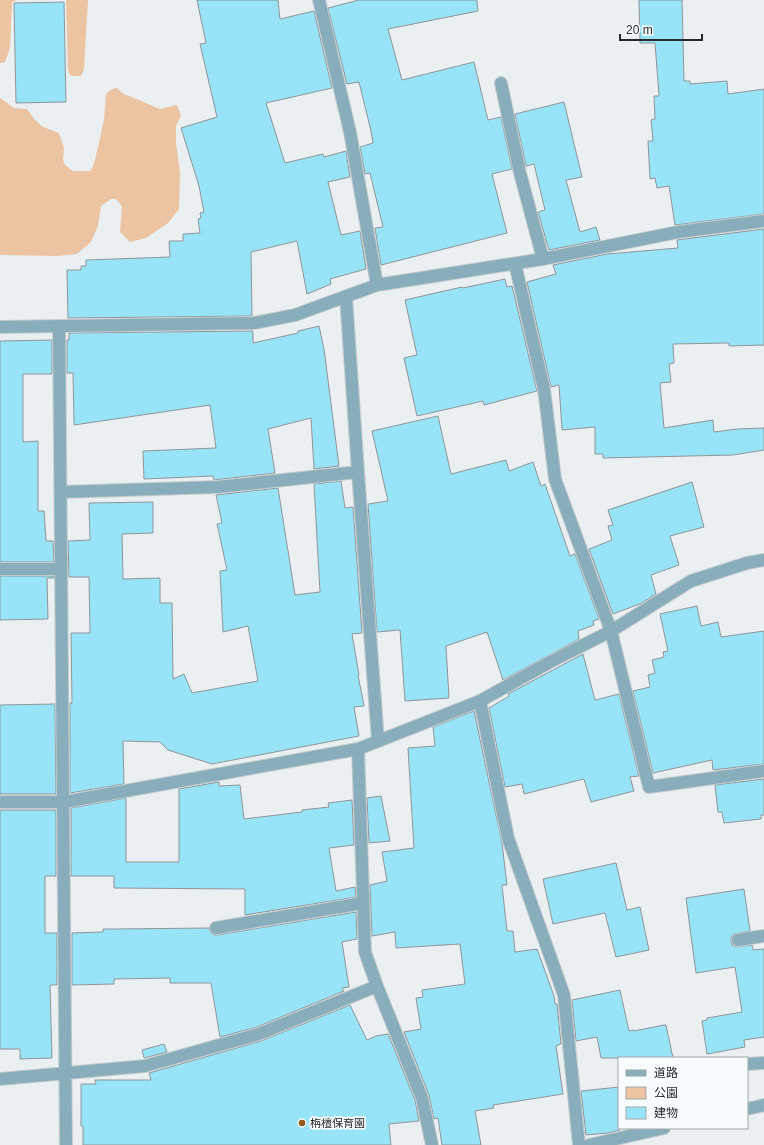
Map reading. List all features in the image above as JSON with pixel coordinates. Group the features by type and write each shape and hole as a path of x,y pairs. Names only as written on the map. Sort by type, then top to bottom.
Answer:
{"street":[{"path":"319,0 350,132 378,285"},
{"path":"501,83 520,173 543,259"},
{"path":"0,327 254,323 296,315 378,285 515,264 678,232 764,221"},
{"path":"515,264 544,389 555,479 611,631 649,787 764,771"},
{"path":"346,297 378,741"},
{"path":"59,326 66,1145"},
{"path":"61,492 218,487 358,472"},
{"path":"0,802 64,802 358,749 480,701 611,631 691,582 747,563 764,560"},
{"path":"0,569 61,569"},
{"path":"480,701 508,838 564,995 579,1145"},
{"path":"358,749 365,952 422,1098 432,1145"},
{"path":"216,928 363,903"},
{"path":"738,940 764,936"},
{"path":"0,1079 145,1066 259,1034 378,986"},
{"path":"748,1064 764,1062"},
{"path":"748,1109 764,1105"},
{"path":"589,1145 660,1129"}],"green space":[{"path":"0,0 16,0 12,3 10,48 5,62 0,63"},
{"path":"66,0 88,0 84,69 81,76 72,76 69,74 68,69"},
{"path":"117,88 122,93 160,109 177,105 181,116 176,126 176,143 180,173 179,209 168,223 146,238 130,242 120,232 122,206 116,199 111,199 101,206 98,226 91,242 77,254 58,256 0,255 0,98 14,108 27,109 35,120 43,127 59,133 64,148 63,160 65,165 73,171 90,171 96,156 104,120 106,94 112,89"}],"building":[{"path":"197,0 278,0 280,19 314,11 332,88 266,103 285,163 323,154 324,157 346,151 350,177 328,182 341,235 360,231 366,269 330,279 331,284 307,294 297,241 251,252 252,316 68,318 67,270 81,270 81,266 86,266 86,260 170,257 169,241 183,241 183,234 200,233 198,219 201,218 200,213 204,212 199,186 181,128 217,117 200,44 206,43"},
{"path":"359,0 477,0 478,11 388,29 402,80 474,62 488,120 501,117 512,169 492,174 507,233 381,265 375,228 383,227 370,173 365,174 360,147 373,143 371,131 359,82 347,84 328,8"},
{"path":"639,0 682,0 684,81 690,81 690,84 727,81 728,94 764,89 764,214 675,225 669,186 657,188 655,178 650,179 648,141 653,141 651,120 655,119 654,96 659,96 655,43 640,43"},
{"path":"64,2 66,102 16,103 14,3"},
{"path":"564,102 582,177 566,180 580,232 596,227 600,240 549,250 538,212 545,210 534,164 526,166 515,114"},
{"path":"764,229 764,345 729,346 729,343 673,344 674,363 669,364 671,382 660,383 664,428 713,420 714,432 764,428 764,450 733,455 603,458 603,454 595,454 595,427 562,430 559,385 551,387 527,282 556,274 553,265 607,254 678,248 677,240"},
{"path":"505,279 507,287 512,286 537,391 484,405 483,401 417,416 404,358 417,355 405,300"},
{"path":"319,326 324,349 339,466 314,469 311,418 268,429 275,473 214,480 213,476 144,479 143,451 216,448 210,405 74,425 73,373 67,373 67,340 69,340 69,333 253,331 253,343 298,333 298,331"},
{"path":"52,340 52,374 23,374 23,442 38,441 38,511 44,511 46,541 53,541 54,562 0,562 0,341"},
{"path":"438,416 451,474 506,460 509,471 533,462 541,486 545,484 570,556 575,554 599,619 593,621 594,625 578,631 579,639 503,680 487,632 446,646 449,698 405,701 400,630 377,632 368,504 388,501 372,431"},
{"path":"341,481 345,508 353,507 362,633 352,634 364,706 354,707 359,736 212,764 168,750 160,742 123,741 124,784 70,793 70,703 72,703 71,633 90,633 89,577 69,577 68,541 90,540 89,503 153,502 153,533 122,534 123,579 160,578 160,603 172,603 173,679 184,674 192,693 258,681 248,626 223,632 220,571 227,570 217,524 222,523 216,495 278,488 295,595 320,592 314,484"},
{"path":"692,482 704,527 670,536 679,565 651,575 656,594 642,603 613,614 589,549 612,540 608,526 613,525 608,510"},
{"path":"0,576 54,576 54,578 47,578 48,619 0,620"},
{"path":"697,606 701,626 718,622 721,637 764,631 764,764 713,770 712,760 653,773 633,691 650,687 648,675 655,673 652,660 664,657 663,652 668,651 660,614"},
{"path":"583,654 595,700 619,694 639,776 630,777 634,791 591,802 584,779 524,794 522,784 505,787 489,708 509,696 508,694"},
{"path":"55,704 56,794 0,794 0,705"},
{"path":"474,711 502,843 507,885 502,885 507,931 513,931 515,952 537,949 554,996 555,1004 557,1004 561,1044 556,1046 563,1094 493,1105 494,1108 475,1111 481,1145 442,1145 438,1118 434,1119 429,1095 404,1032 421,1029 416,998 423,997 422,990 465,984 460,944 396,948 395,932 372,936 370,885 387,881 382,852 414,848 408,748 435,746 433,727"},
{"path":"764,779 764,815 761,815 761,819 724,823 722,812 718,812 715,785"},
{"path":"219,782 219,786 240,785 244,819 302,812 302,810 329,807 328,803 352,800 354,845 329,848 336,891 355,887 356,897 245,915 245,889 114,888 114,876 71,876 71,808 126,798 126,862 179,862 179,789"},
{"path":"381,796 390,841 369,843 367,798"},
{"path":"0,810 56,810 56,876 45,876 45,933 57,933 57,985 50,985 52,1058 20,1059 20,1049 0,1049"},
{"path":"616,863 627,910 640,907 649,950 616,957 605,913 553,924 543,879"},
{"path":"744,889 750,931 734,934 731,937 731,941 732,945 736,947 752,945 753,950 764,949 764,1037 744,1040 745,1047 707,1054 702,1021 707,1020 707,1018 742,1012 735,967 696,973 686,898"},
{"path":"356,912 357,939 342,942 349,987 342,988 344,991 257,1027 220,1037 211,983 170,983 170,978 114,979 114,984 72,985 72,933 103,932 103,929 209,928 211,933 217,935"},
{"path":"620,990 629,1031 666,1025 673,1057 601,1058 597,1037 576,1041 572,1000"},
{"path":"350,1005 367,1040 376,1036 388,1034 415,1100 419,1121 389,1124 391,1145 83,1145 83,1126 81,1126 81,1084 96,1084 95,1080 151,1080 149,1073 261,1041"},
{"path":"164,1044 167,1052 144,1058 142,1050"},
{"path":"618,1087 618,1129 620,1130 608,1133 586,1135 581,1091"}],"place":[{"name":"栴檀保育園","path":"302,1123"}]}
